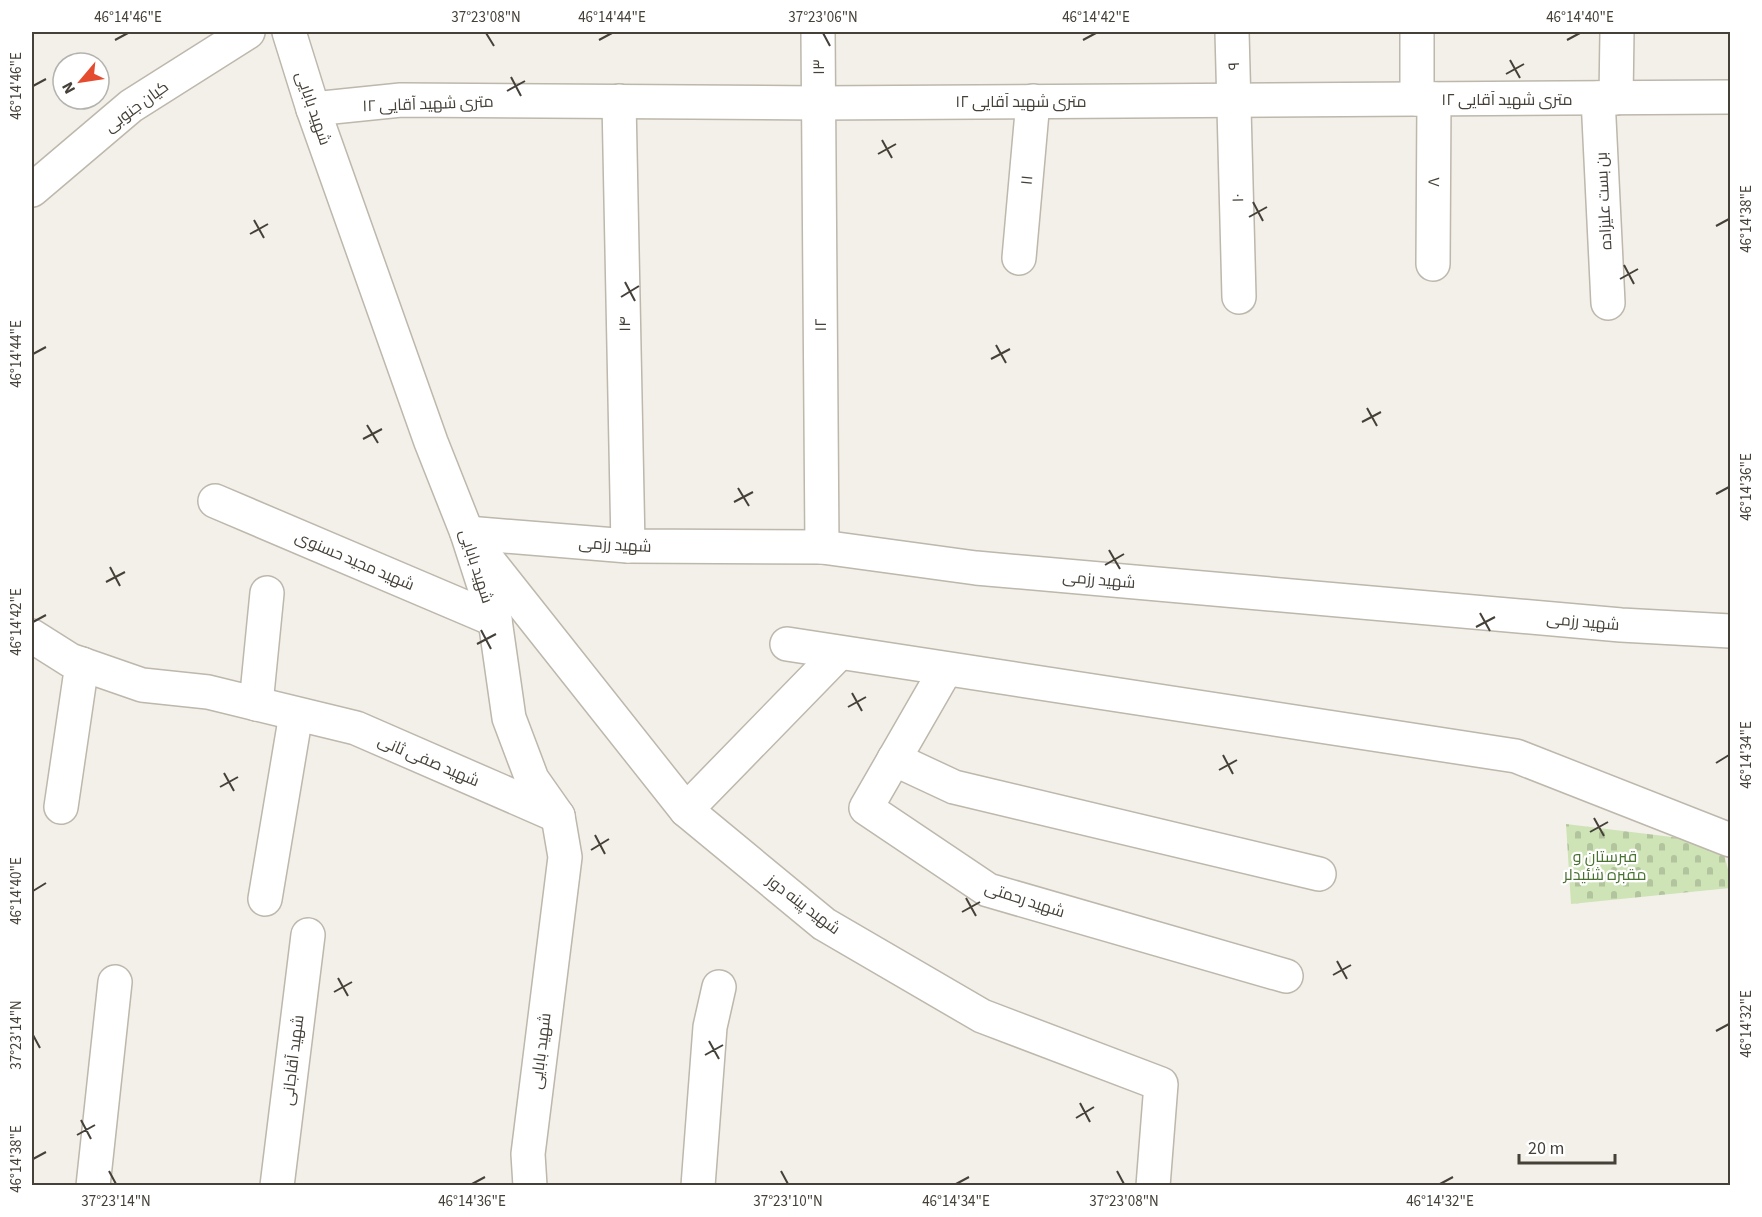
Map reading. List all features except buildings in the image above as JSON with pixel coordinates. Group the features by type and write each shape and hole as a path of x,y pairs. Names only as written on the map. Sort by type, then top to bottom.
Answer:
{"street":[{"name":"کیان جنوبی","path":"32,190 131,106 248,32"},
{"name":"شهید بابایی","path":"289,32 313,109 431,442 467,533 495,620 509,718 532,779 558,816 565,857 528,1154 530,1185"},
{"name":"۱۳","path":"818,32 818,103"},
{"name":"۹","path":"1232,32 1234,100"},
{"name":"۸","path":"1417,32 1426,99 1432,264"},
{"name":"بن بست علیزاده","path":"1608,303 1607,98 1617,32"},
{"name":"۱۲ متری شهید آقایی","path":"313,109 401,100 818,103 1731,98"},
{"name":"۱۰","path":"1234,100 1239,297"},
{"name":"۱۴","path":"619,101 628,546"},
{"name":"۱۱","path":"1019,258 1033,101"},
{"name":"۱۲","path":"818,103 822,547"},
{"name":"شهید مجید حسنوی","path":"215,501 495,620"},
{"name":"شهید رزمی","path":"467,533 628,546 822,547 976,568 1621,625 1731,631"},
{"name":"شهید پینه دوز","path":"467,533 686,810 824,924 982,1016 1161,1084 1153,1185"},
{"path":"256,704 267,593"},
{"name":"شهید صفی ثانی","path":"32,636 70,660 142,685 208,692 356,728 558,816"},
{"path":"787,644 1516,756 1731,840"},
{"path":"686,810 839,652"},
{"path":"61,807 82,664"},
{"name":"شهید رحمتی","path":"946,669 866,808 988,890 1286,976"},
{"path":"265,899 296,714"},
{"path":"894,759 954,787 1319,874"},
{"name":"شهید آقاجانی","path":"277,1185 308,935"},
{"path":"93,1185 115,982"},
{"path":"698,1185 710,1027 719,987"}],"green space":[{"name":"قبرستان و مقبره شئیدلر","path":"1566,824 1721,843 1730,877 1730,888 1571,904"}]}
